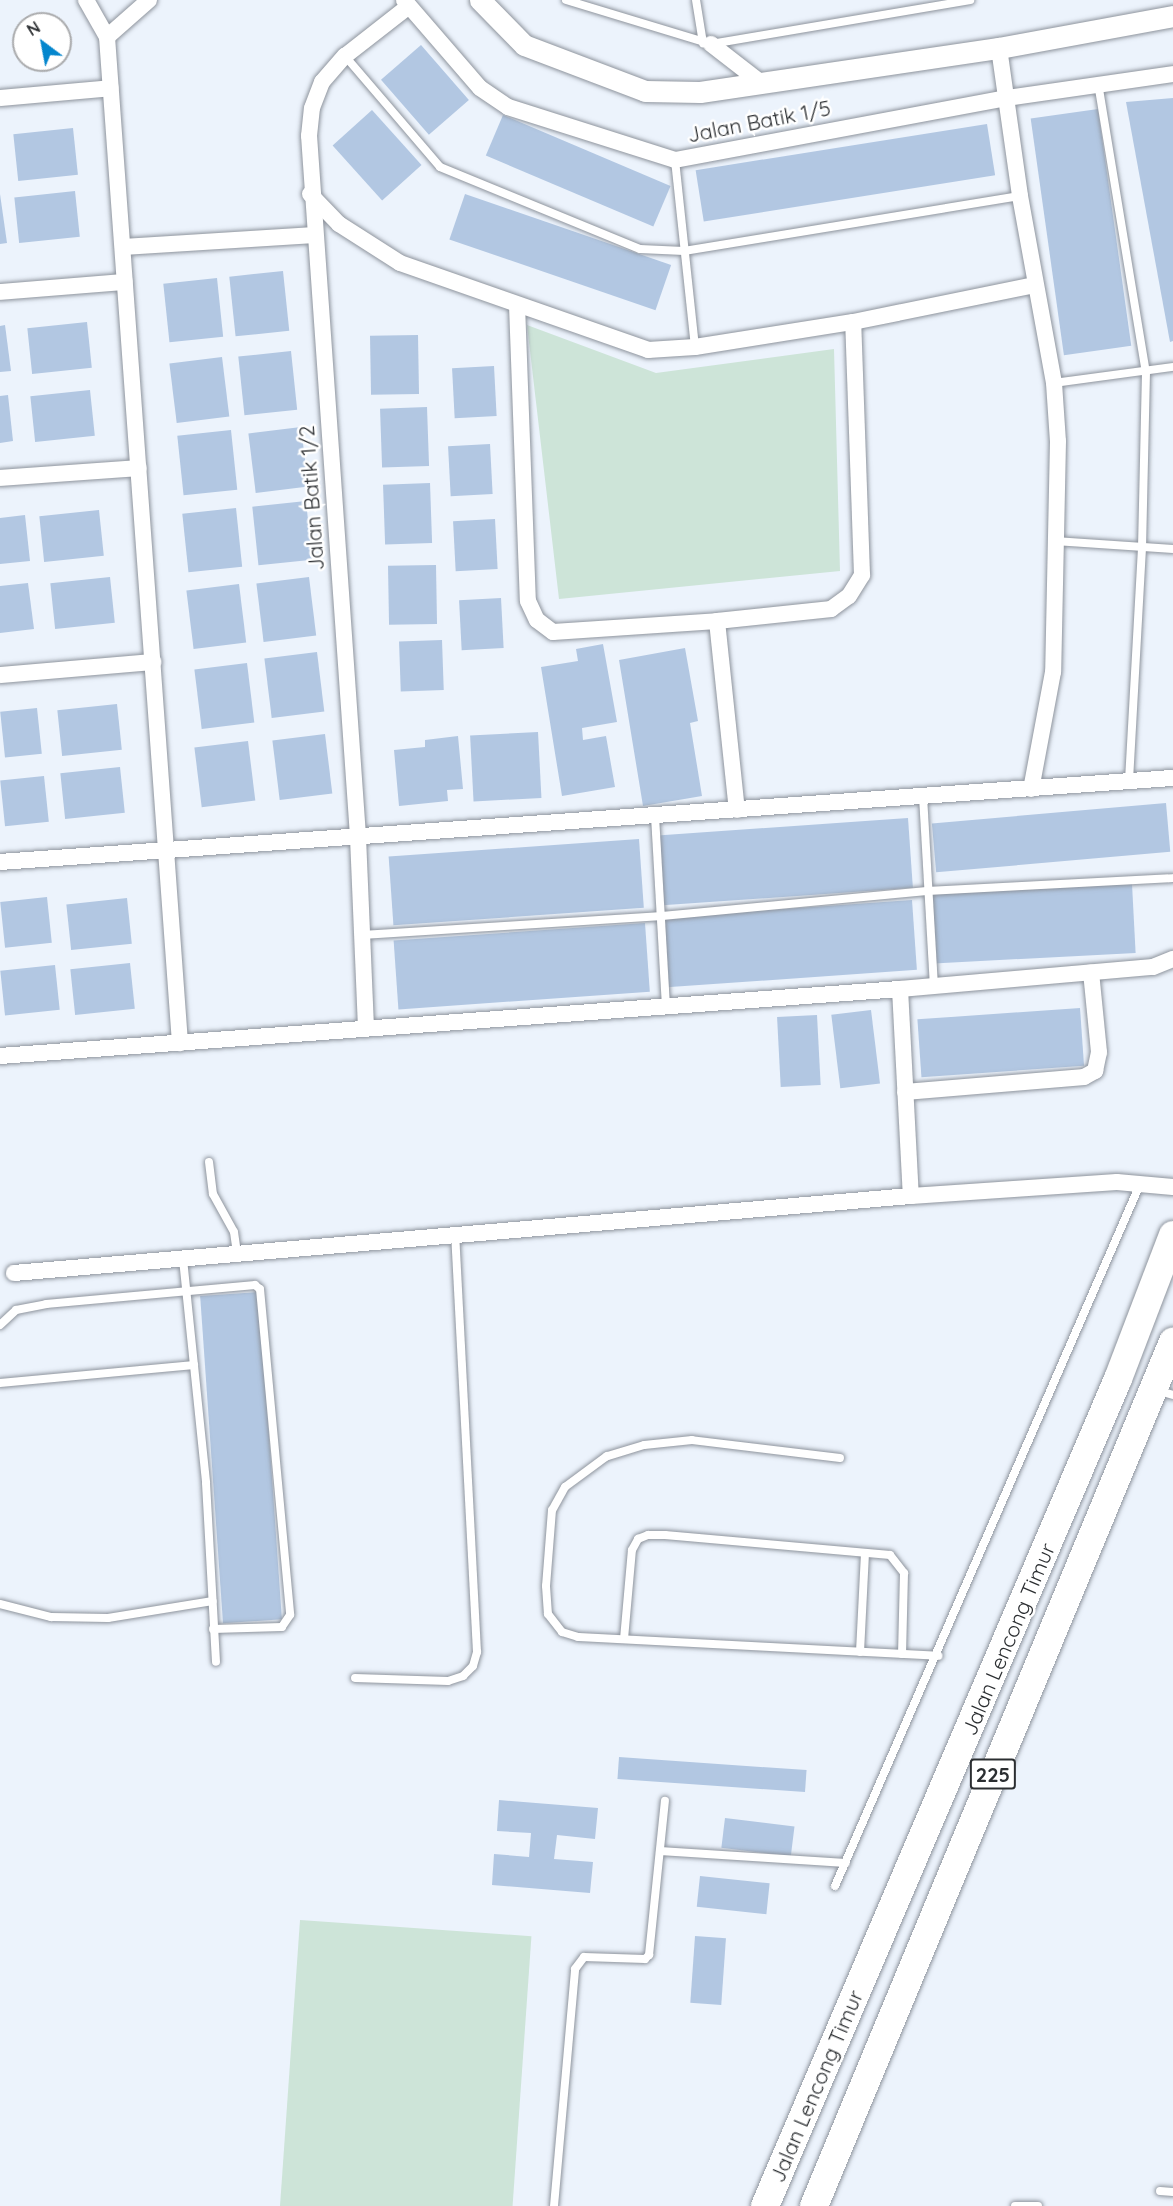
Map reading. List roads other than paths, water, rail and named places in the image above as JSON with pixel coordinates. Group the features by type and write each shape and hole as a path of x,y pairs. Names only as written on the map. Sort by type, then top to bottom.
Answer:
{"highway":[{"name":"Jalan Lencong Timur","path":"765,2206 1104,1412 1173,1235"},
{"name":"Jalan Lencong Timur","path":"814,2206 1163,1392 1173,1342"}],"street":[{"path":"86,0 107,37 180,1043"},
{"path":"107,37 149,0"},
{"path":"480,0 524,45 645,91 699,92 999,48 1173,16"},
{"name":"Jalan Batik 1/2","path":"366,1028 358,836 315,235 310,194 312,108 322,82 345,56 406,3"},
{"name":"Jalan Batik 1/5","path":"406,3 480,88 508,106 675,160 1007,98 1098,83 1173,74"},
{"path":"707,44 760,82"},
{"path":"999,48 1020,196 1054,383 1058,441 1053,672 1030,789"},
{"path":"0,98 111,88"},
{"path":"310,194 339,224 366,245 400,263 648,350 695,347 853,322 1035,285"},
{"path":"123,247 315,235"},
{"path":"0,292 125,282"},
{"path":"517,305 528,601 537,620 553,632 717,621 831,609 849,596 862,575 853,322"},
{"path":"0,478 139,468"},
{"path":"717,621 737,810"},
{"path":"0,675 153,662"},
{"path":"0,862 1173,778"},
{"path":"0,1056 900,989 1153,967 1173,959"},
{"path":"905,1092 1084,1077 1095,1071 1099,1052 1091,972"},
{"path":"900,989 911,1196"},
{"path":"14,1273 911,1196 1141,1182 1173,1187"}],"lane":[{"path":"566,0 707,44 970,0"},
{"path":"696,0 707,44"},
{"path":"905,0 906,11"},
{"path":"345,56 440,167 604,238 640,249 684,251 1020,196"},
{"path":"1098,83 1146,372 1142,548 1129,781"},
{"path":"675,160 695,347"},
{"path":"1054,383 1173,367"},
{"path":"1055,542 1173,549"},
{"path":"923,796 934,985"},
{"path":"655,816 666,1006"},
{"path":"362,935 662,916 927,891 1173,878"},
{"path":"209,1162 213,1194 234,1232 237,1253"},
{"path":"835,1886 938,1656 1141,1182"},
{"path":"355,1678 448,1681 464,1676 473,1666 477,1652 454,1236"},
{"path":"183,1259 194,1365 216,1662"},
{"path":"0,1325 16,1310 46,1304 255,1285 264,1296 290,1615 282,1627 213,1629"},
{"path":"0,1383 194,1365"},
{"path":"840,1458 692,1440 644,1445 607,1456 581,1472 565,1486 552,1510 546,1586 548,1614 562,1632 624,1639 938,1656"},
{"path":"624,1639 632,1550 638,1539 648,1534 890,1556 904,1573 902,1654"},
{"path":"860,1652 865,1553"},
{"path":"0,1604 51,1617 108,1618 213,1601"},
{"path":"554,2206 575,1969 584,1957 645,1959 650,1955 665,1801"},
{"path":"660,1851 846,1863"},
{"path":"1160,2191 1173,2192"},
{"path":"1016,2206 1038,2206"}]}
